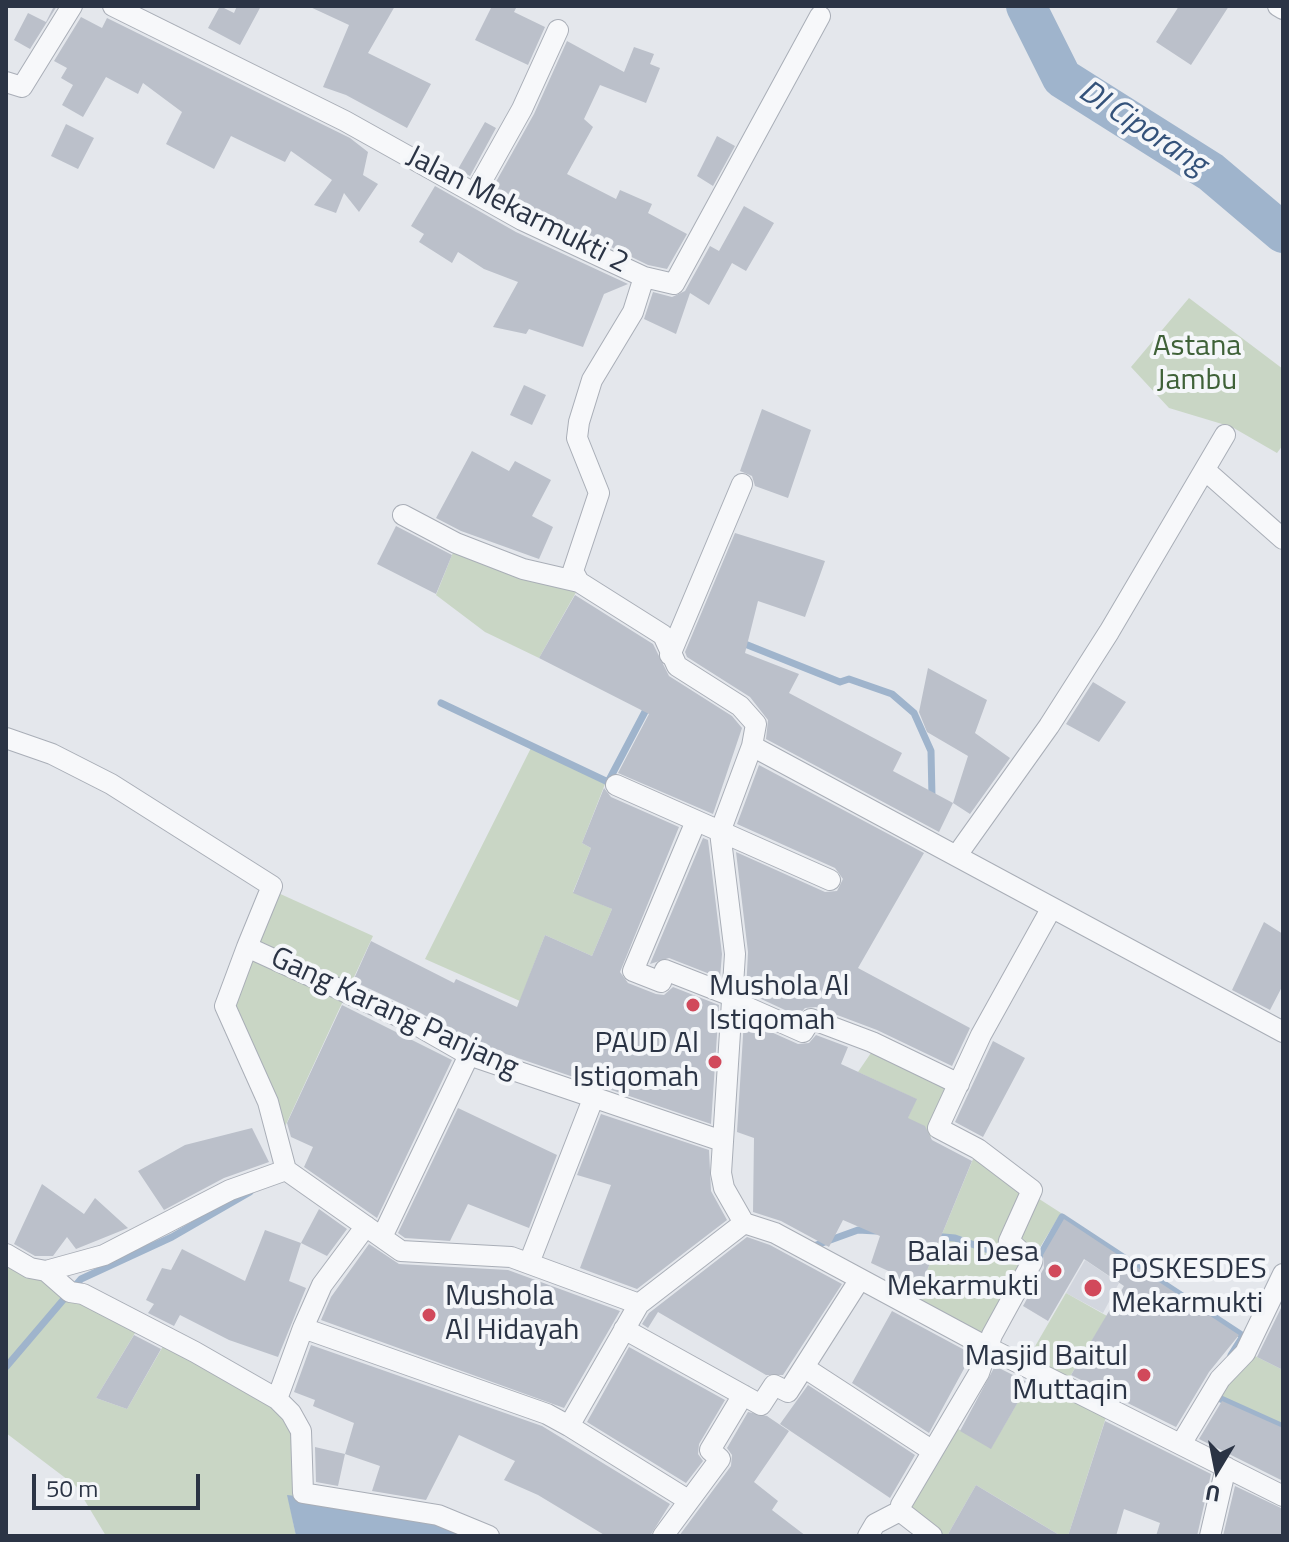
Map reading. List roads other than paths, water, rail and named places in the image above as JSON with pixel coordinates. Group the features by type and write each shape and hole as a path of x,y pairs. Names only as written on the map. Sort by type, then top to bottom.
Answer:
{"street":[{"path":"6,82 22,87 72,6"},
{"name":"Jalan Mekarmukti 2","path":"113,6 345,121 475,193 644,277 633,312 592,380 579,422 577,438 599,493 574,561 573,571 579,582"},
{"path":"1278,6 1283,9"},
{"path":"644,277 674,284 820,16"},
{"path":"475,193 522,109 558,30"},
{"path":"957,855 1049,726 1225,435"},
{"path":"1206,471 1283,539"},
{"path":"670,655 742,484"},
{"path":"403,515 456,543 523,569 579,582 646,621 663,635 677,666 750,715 756,724 752,746 720,832 735,954 722,1141 724,1188 744,1223 775,1233 988,1347 1283,1496"},
{"path":"6,738 52,754 111,784 272,886 247,947"},
{"path":"752,746 1283,1032"},
{"path":"616,785 830,880"},
{"path":"696,821 633,971 661,982 665,970 803,1032 811,1019 872,1042 959,1084"},
{"path":"868,1536 875,1524 900,1511 931,1450 979,1373 988,1347 1032,1262 1009,1241 1032,1190 978,1149 938,1128 981,1035 1051,909"},
{"name":"Gang Karang Panjang","path":"286,1170 268,1102 225,1006 247,947 413,1023 469,1055 722,1141"},
{"path":"277,1399 322,1285 374,1231 469,1055"},
{"path":"529,1263 593,1099"},
{"path":"6,1254 30,1268 46,1271 104,1255 230,1190 286,1170 401,1251 511,1257 639,1304"},
{"path":"569,1426 639,1304 744,1223"},
{"path":"46,1271 70,1292 83,1294 277,1399 291,1413 301,1431 303,1493 438,1515 489,1536"},
{"path":"1181,1444 1220,1379 1245,1353 1283,1274"},
{"path":"624,1329 761,1405 774,1385 788,1392 860,1279"},
{"path":"303,1328 547,1414 688,1500"},
{"path":"805,1368 931,1450"},
{"path":"663,1536 720,1459 710,1450 743,1395"},
{"path":"1210,1536 1226,1467"},
{"path":"900,1511 932,1536"}],"water":[{"path":"287,1495 377,1505 475,1536 296,1536"}],"waterway":[{"name":"DI Ciporang","path":"1026,6 1062,78 1211,172 1283,233"},
{"path":"740,642 840,682 849,679 892,694 914,713 931,751 932,797"},
{"path":"441,703 608,782 648,706"},
{"path":"6,1367 81,1279 172,1237 250,1192"},
{"path":"1036,1263 1062,1217 1243,1336 1231,1355"},
{"path":"811,1247 858,1230 876,1231"},
{"path":"932,1236 955,1238 1019,1261"},
{"path":"1212,1395 1283,1427"}],"place":[{"name":"Mushola Al Istiqomah","path":"693,1005"},
{"name":"PAUD Al Istiqomah","path":"715,1062"},
{"name":"Balai Desa Mekarmukti","path":"1055,1271"},
{"name":"POSKESDES Mekarmukti","path":"1093,1288"},
{"name":"Mushola Al Hidayah","path":"429,1315"},
{"name":"Masjid Baitul Muttaqin","path":"1144,1375"}],"park label":[{"name":"Astana Jambu","path":"1197,365"}]}
